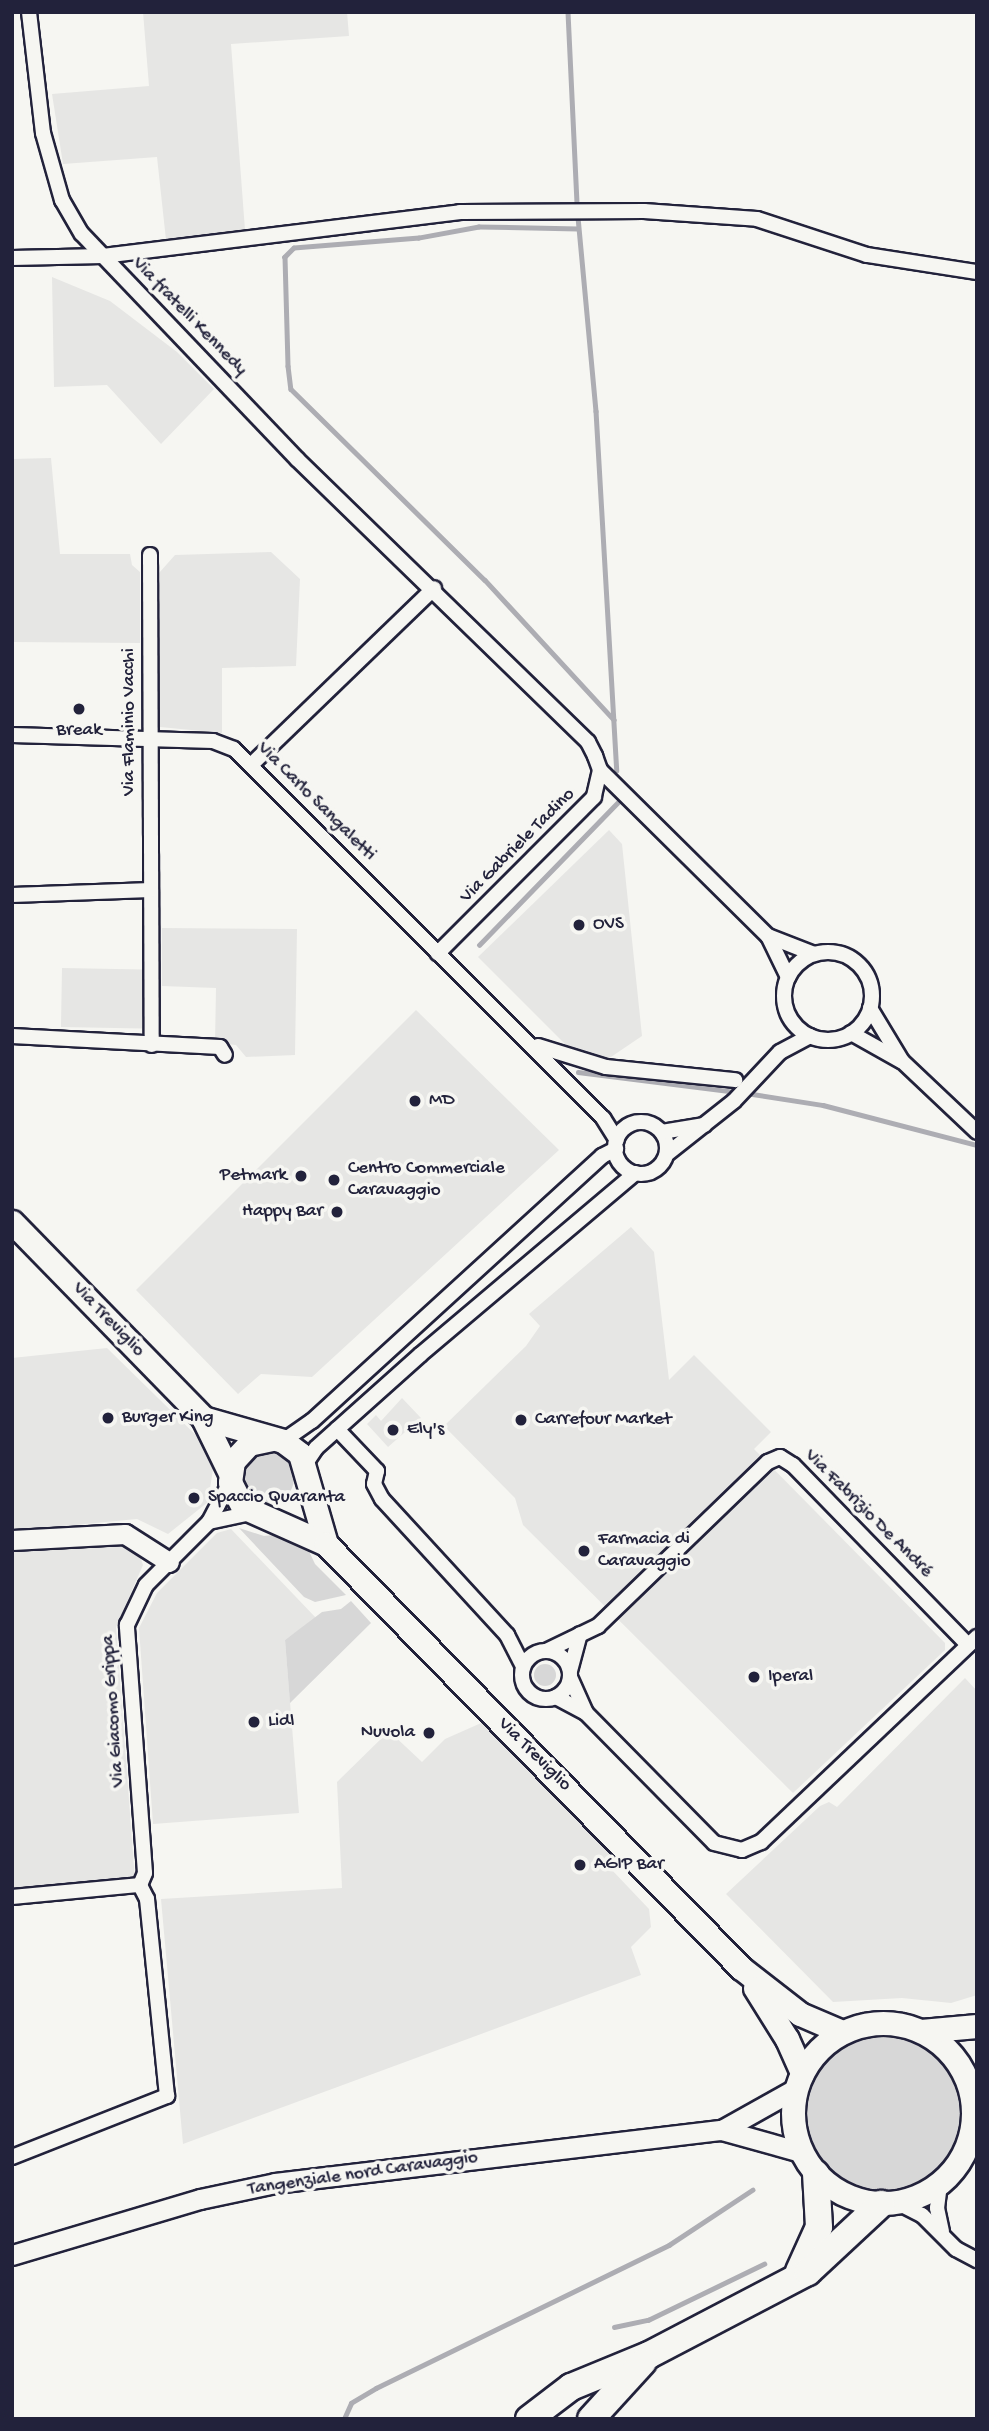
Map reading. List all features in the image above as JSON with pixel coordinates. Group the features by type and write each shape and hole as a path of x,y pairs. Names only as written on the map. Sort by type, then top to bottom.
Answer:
{"highway":[{"path":"792,2281 809,2256 819,2227 816,2174"},
{"path":"529,2419 571,2387 649,2355 792,2281 817,2264 889,2203"},
{"path":"590,2419 649,2355"}],"main road":[{"name":"Via Treviglio","path":"12,1222 203,1418"},
{"path":"203,1418 277,1440 307,1473 326,1544"},
{"path":"203,1418 230,1477 236,1500 255,1515 302,1530 326,1544"},
{"path":"230,1477 240,1451 249,1444 277,1440"},
{"path":"255,1515 285,1514 296,1507 307,1473"},
{"path":"12,1540 125,1534 169,1562"},
{"name":"Via Treviglio","path":"326,1544 741,1968 800,2014 842,2032"},
{"name":"Via Treviglio","path":"741,1968 787,2039 798,2081"},
{"path":"919,2030 957,2062 975,2103 967,2163 940,2184 889,2203 845,2196 816,2174 801,2152 793,2127 798,2081 816,2052 842,2032 883,2023 919,2030 977,2026"},
{"name":"Tangenziale nord Caravaggio","path":"722,2130 798,2081"},
{"name":"Tangenziale nord Caravaggio","path":"12,2255 200,2199 275,2183 722,2130 801,2152"}],"street":[{"name":"Via fratelli Kennedy","path":"29,12 43,133 52,169 82,234 297,459 434,588"},
{"path":"12,258 103,256 460,212 644,211 757,219 867,254 977,272"},
{"name":"Via Flaminio Vacchi","path":"150,555 152,1045"},
{"path":"252,764 434,588 588,742 600,770 768,936 788,977"},
{"name":"Via Carlo Sangaletti","path":"12,735 213,741 234,749 252,764 438,953"},
{"name":"Via Gabriele Tadino","path":"438,953 594,797 600,770"},
{"path":"12,895 151,890"},
{"path":"768,936 814,954 836,953 858,964 870,985 870,1008 902,1061"},
{"path":"438,953 603,1118 623,1166 635,1173"},
{"path":"814,954 798,963 788,977 784,1001 791,1021 810,1036 831,1040 851,1033 870,1008"},
{"path":"780,1052 791,1021"},
{"path":"851,1033 902,1061 977,1132"},
{"path":"12,1035 220,1047 225,1055"},
{"path":"307,1473 337,1429 492,1294 635,1173 657,1169 667,1154 709,1124 780,1052 810,1036"},
{"path":"530,1043 569,1059 606,1067 735,1080"},
{"path":"603,1118 632,1124 650,1124 662,1132 709,1124"},
{"path":"277,1440 475,1276 616,1144 632,1124"},
{"path":"662,1132 667,1154"},
{"path":"475,1276 492,1294"},
{"path":"337,1429 377,1471 374,1484 382,1499 507,1635 523,1666 522,1680 528,1692 540,1699 556,1697 586,1713 714,1843 742,1850 761,1842 973,1641"},
{"name":"Via Fabrizio De André","path":"542,1651 598,1626 768,1462 779,1457 793,1465 973,1641"},
{"name":"Via Giacomo Grippa","path":"12,2157 167,2096 147,1899 140,1885 145,1873 127,1625 146,1585 209,1522 230,1477"},
{"path":"209,1522 255,1515"},
{"path":"556,1697 570,1674 580,1634"},
{"path":"507,1635 542,1651 559,1654 586,1713"},
{"path":"523,1666 542,1651"},
{"path":"12,1897 140,1885"},
{"path":"940,2184 937,2208 942,2232"},
{"path":"889,2203 942,2232 956,2249 977,2260"}],"shaded area":[{"path":"143,12 347,12 349,36 231,44 245,230 166,240 157,157 63,164 52,94 149,86"},
{"path":"52,277 110,301 177,352 214,389 161,444 107,385 54,387"},
{"path":"51,458 60,554 130,554 132,565 140,572 140,643 12,642 12,459"},
{"path":"271,552 300,579 296,666 222,668 222,733 160,727 159,573 175,555"},
{"path":"609,830 622,844 642,1036 608,1059 573,1052 478,957"},
{"path":"162,928 297,929 295,1055 246,1057 236,1045 215,1043 216,988 162,986"},
{"path":"62,968 143,969 142,1028 61,1027"},
{"path":"416,1010 559,1150 312,1377 261,1374 238,1394 136,1290"},
{"path":"631,1227 654,1252 669,1380 694,1355 771,1432 754,1449 945,1643 945,1650 793,1793 523,1525 515,1498 444,1426 526,1346 540,1326 529,1314"},
{"path":"107,1348 209,1448 214,1463 208,1502 168,1534 137,1519 12,1531 12,1358"},
{"path":"402,1398 421,1418 388,1447 367,1424 376,1415 381,1421"},
{"path":"268,1452 278,1454 286,1460 292,1468 292,1488 286,1496 278,1502 268,1504 258,1502 250,1496 244,1488 242,1478 244,1468 250,1460 258,1454"},
{"path":"239,1528 264,1536 282,1534 307,1547 315,1564 346,1595 315,1602 304,1597"},
{"path":"231,1529 316,1618 285,1640 299,1813 153,1824 139,1628 157,1593 217,1533"},
{"path":"124,1543 139,1553 143,1565 116,1627 135,1880 12,1889 12,1550"},
{"path":"351,1601 371,1623 290,1703 285,1640 322,1612 341,1609"},
{"path":"545,1664 555,1671 556,1675 549,1685 545,1686 535,1679 534,1675 541,1665"},
{"path":"965,1678 977,1691 977,1995 951,2003 902,1998 833,2002 726,1894 820,1806 829,1802 837,1807"},
{"path":"488,1720 620,1860 611,1869 649,1909 651,1927 631,1947 641,1975 183,2144 161,1899 342,1888 337,1782 389,1731 422,1762 445,1739"},
{"path":"884,2037 914,2043 940,2060 957,2086 963,2116 957,2146 940,2172 914,2189 884,2195 854,2189 828,2172 811,2146 805,2116 811,2086 828,2060 854,2043"}],"waterway":[{"path":"568,12 577,201"},
{"path":"578,217 596,411 617,770"},
{"path":"578,229 479,227 419,238 294,248 285,257 288,366 291,389 485,580 614,720"},
{"path":"479,945 618,802"},
{"path":"578,1072 737,1092"},
{"path":"746,1093 823,1105 977,1145"},
{"path":"344,2419 351,2403 376,2388 669,2245 752,2190"},
{"path":"614,2327 648,2320 764,2264"}],"place":[{"name":"Break","path":"79,709"},
{"name":"OVS","path":"579,925"},
{"name":"MD","path":"415,1101"},
{"name":"Petmark","path":"301,1176"},
{"name":"Centro Commerciale Caravaggio","path":"334,1180"},
{"name":"Happy Bar","path":"337,1212"},
{"name":"Burger King","path":"108,1418"},
{"name":"Carrefour Market","path":"521,1420"},
{"name":"Ely's","path":"393,1430"},
{"name":"Spaccio Quaranta","path":"194,1498"},
{"name":"Farmacia di Caravaggio","path":"584,1551"},
{"name":"Iperal","path":"754,1677"},
{"name":"Lidl","path":"254,1722"},
{"name":"Nuvola","path":"429,1733"},
{"name":"AGIP Bar","path":"580,1865"}]}
